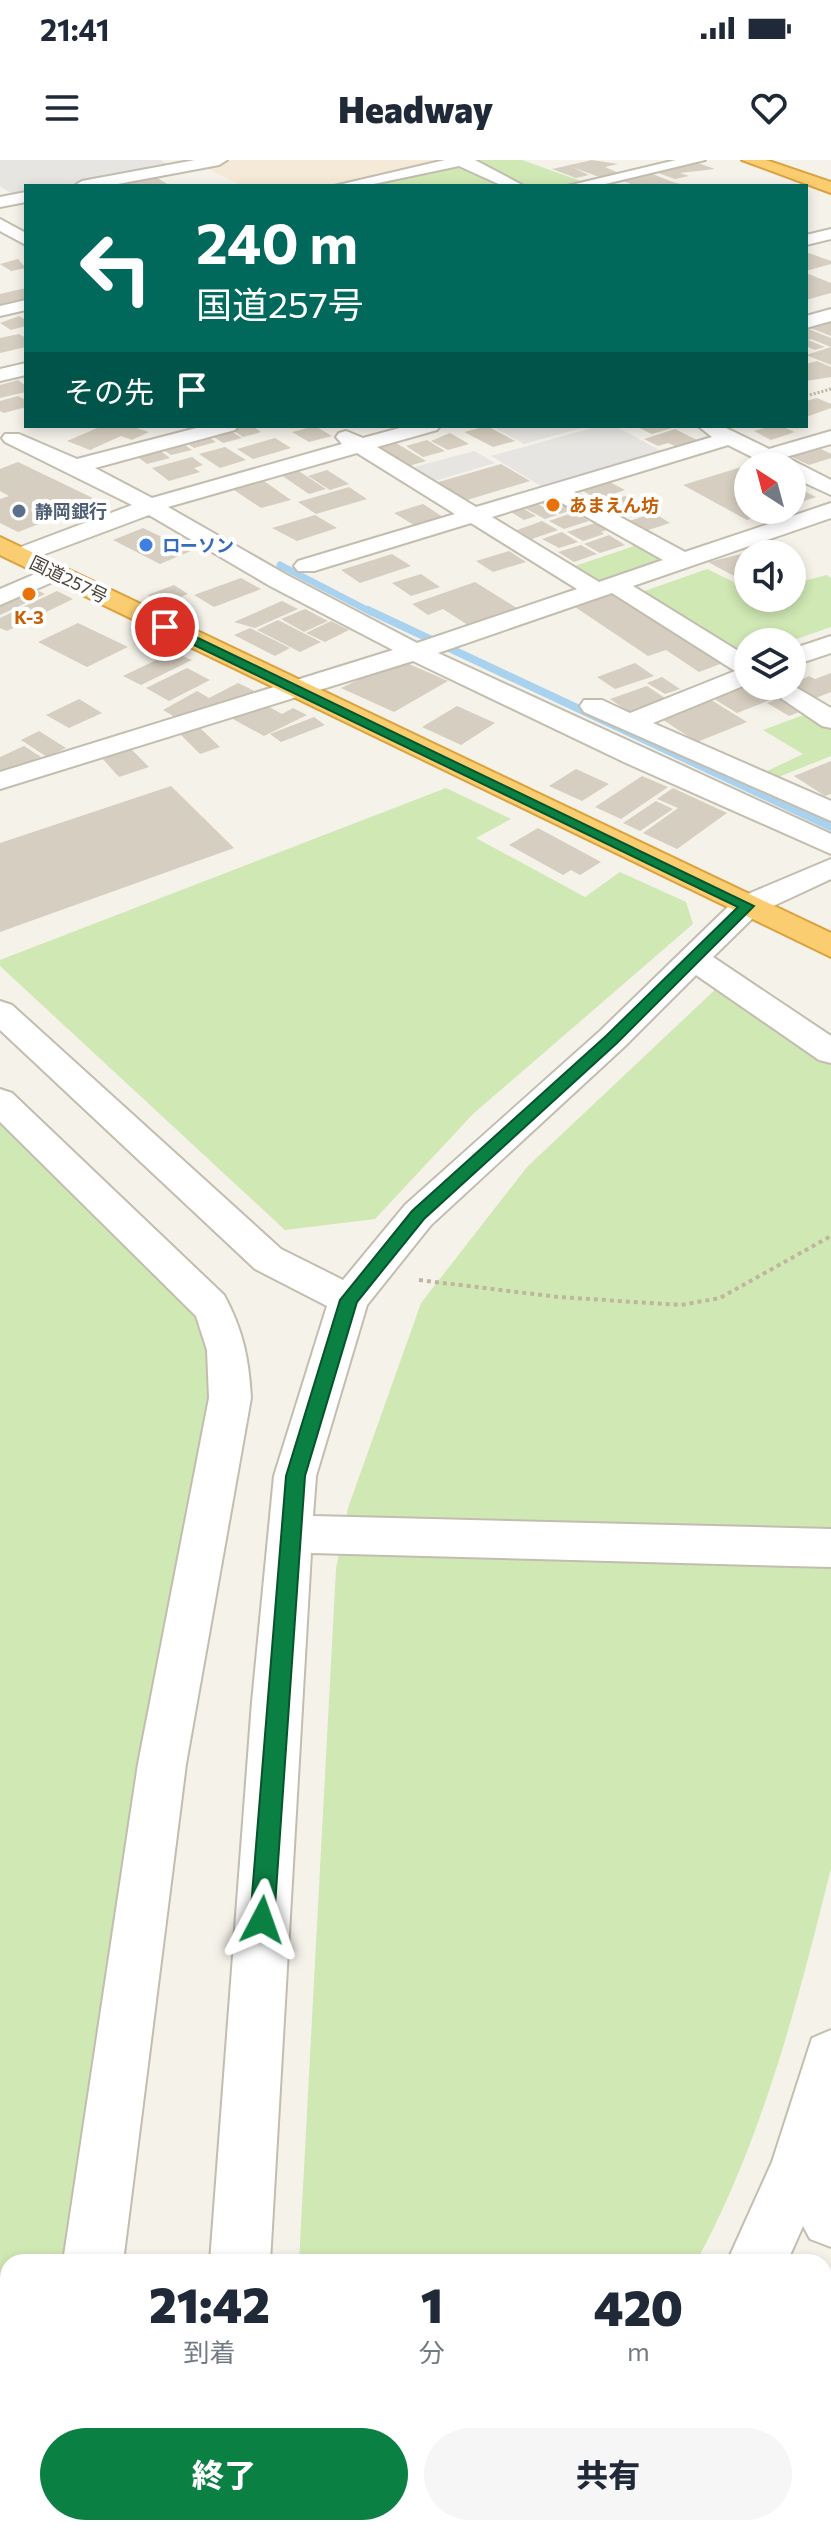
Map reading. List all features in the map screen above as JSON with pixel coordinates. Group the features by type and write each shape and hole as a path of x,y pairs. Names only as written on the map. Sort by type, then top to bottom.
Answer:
{"highway":[{"path":"744,163 790,184"},
{"path":"744,163 807,184"},
{"name":"国道257号","path":"11,550 831,946"}],"street":[{"path":"91,184 182,163 219,160"},
{"path":"351,184 462,160 512,184"},
{"path":"584,184 697,160"},
{"path":"182,163 214,179"},
{"path":"0,202 24,197"},
{"path":"808,228 831,222"},
{"path":"0,224 22,246"},
{"path":"808,240 831,234"},
{"path":"0,311 24,305"},
{"path":"808,309 829,316"},
{"path":"808,321 829,316"},
{"path":"0,375 24,369"},
{"path":"76,466 220,428"},
{"path":"333,428 470,515 734,660"},
{"path":"11,550 151,506 423,428"},
{"path":"711,428 758,452"},
{"path":"10,431 48,429"},
{"path":"10,431 151,506 233,556 414,651 703,789 831,845"},
{"path":"804,452 831,437"},
{"path":"306,566 730,438"},
{"path":"806,476 831,488"},
{"path":"554,490 683,561"},
{"path":"0,781 453,640 831,510"},
{"path":"233,556 291,558 333,580"},
{"path":"0,598 56,572"},
{"path":"426,627 480,653"},
{"path":"806,653 831,644"},
{"path":"628,723 734,681"},
{"path":"574,697 831,812"},
{"path":"799,700 831,720"},
{"path":"241,2254 276,1702 295,1476 349,1300 418,1215 612,1039 747,906 831,868"},
{"path":"693,958 831,1052"},
{"path":"0,1012 268,1259 349,1300"},
{"path":"0,1101 210,1306 227,1334 230,1398 162,1764 94,2254"},
{"path":"290,1534 831,1548"},
{"path":"761,2254 799,2168 831,2057"},
{"path":"799,2168 831,2218"}],"path":[{"path":"808,395 831,389"},
{"path":"419,1280 558,1297 681,1305 720,1298 831,1236"}],"shaded area":[{"path":"0,160 160,160 168,164 70,184 24,184 24,192 14,195 0,186"},
{"path":"233,160 450,161 338,184 239,184 202,166"},
{"path":"496,428 582,428 524,444"},
{"path":"592,428 619,428 665,453 546,489 491,456"},
{"path":"474,451 495,463 428,483 407,469"}],"green space":[{"path":"475,160 522,160 589,184 358,184"},
{"path":"637,545 664,560 598,583 572,567"},
{"path":"707,569 734,582 734,612 806,612 806,580 827,575 831,578 831,627 806,636 806,628 734,628 734,654 636,594"},
{"path":"809,713 831,727 831,756 776,778 763,773 803,754 763,730"},
{"path":"446,788 511,819 476,838 585,897 620,872 686,902 693,924 473,1114 375,1219 285,1230 0,966 0,960"},
{"path":"719,986 831,1059 831,1868 776,2070 740,2168 700,2254 299,2254 336,1569 348,1508 421,1303 527,1167"},
{"path":"0,1114 189,1294 217,1350 80,2254 0,2254"}],"building":[{"path":"592,160 618,164 605,167 619,173 599,177 572,167 589,175 576,178 552,169"},
{"path":"695,162 715,169 680,173 689,176 675,179 658,173"},
{"path":"650,173 680,184 631,184 623,181"},
{"path":"156,177 167,184 117,184"},
{"path":"808,253 831,261 831,264 808,270"},
{"path":"18,259 24,268 11,271 0,264"},
{"path":"808,274 831,283 831,293 808,299"},
{"path":"24,288 24,301 0,306 0,294"},
{"path":"19,316 24,319 24,327 11,330 0,323"},
{"path":"831,323 831,336 808,327"},
{"path":"808,329 831,338 831,347 808,340"},
{"path":"19,334 24,337 24,347 0,353 0,338"},
{"path":"808,340 825,347 815,350 808,347"},
{"path":"831,347 831,365 808,356"},
{"path":"817,361 831,367 831,377 808,381 808,363"},
{"path":"18,380 24,384 24,392 0,398 0,385"},
{"path":"18,396 24,399 24,408 4,413 0,411 0,401"},
{"path":"817,398 831,404 831,408 808,416 808,400"},
{"path":"97,428 136,428 149,432 132,440 121,436 90,450 67,441"},
{"path":"230,428 255,428 261,432 243,437"},
{"path":"318,428 332,436 309,442 292,432"},
{"path":"491,428 515,441 493,447 464,432"},
{"path":"639,428 672,428 652,434"},
{"path":"786,428 795,432 771,440 754,431"},
{"path":"227,429 242,438 223,443 209,434"},
{"path":"675,429 697,440 677,447 668,443 658,446 644,439"},
{"path":"450,433 469,444 448,450 431,441"},
{"path":"205,435 216,442 194,448 183,441"},
{"path":"275,438 291,448 253,459 237,449"},
{"path":"427,440 445,451 423,457 406,446"},
{"path":"181,442 192,450 171,455 159,447"},
{"path":"396,443 426,461 405,467 376,449"},
{"path":"813,445 831,454 831,458 809,465 806,464 806,452 792,452"},
{"path":"225,447 246,460 220,468 199,454"},
{"path":"158,449 170,458 147,464 135,455"},
{"path":"192,457 203,465 194,468 200,472 169,481 152,468"},
{"path":"18,462 99,501 18,532 0,523 0,499 9,496 0,491 0,469"},
{"path":"501,464 530,481 464,501 435,483"},
{"path":"734,469 734,513 683,485"},
{"path":"297,470 326,489 309,494 281,475"},
{"path":"327,470 349,484 330,490 308,476"},
{"path":"606,480 625,490 598,499 579,489"},
{"path":"264,481 291,500 261,508 234,490"},
{"path":"349,487 367,499 316,514 298,502"},
{"path":"806,492 816,497 806,500"},
{"path":"625,496 645,506 617,516 596,505"},
{"path":"558,498 577,508 560,514 542,503"},
{"path":"531,500 557,515 545,519 519,505"},
{"path":"423,504 443,517 414,525 394,513"},
{"path":"517,505 536,516 524,520 506,509"},
{"path":"575,512 589,521 564,529 549,521"},
{"path":"654,513 670,523 639,533 623,523"},
{"path":"315,515 337,528 297,541 272,528"},
{"path":"542,521 558,530 532,539 517,530"},
{"path":"595,523 607,530 601,532 604,534 583,541 567,532"},
{"path":"143,528 191,551 160,564 113,540"},
{"path":"562,532 578,542 559,548 542,539"},
{"path":"609,535 625,545 600,553 584,544"},
{"path":"581,545 597,554 574,562 558,552"},
{"path":"509,551 526,562 493,572 476,561"},
{"path":"392,554 411,566 360,583 341,570"},
{"path":"734,556 734,576 708,562"},
{"path":"421,574 440,587 411,596 392,583"},
{"path":"241,578 261,589 214,607 194,595"},
{"path":"475,582 520,610 471,627 443,609 428,615 412,604"},
{"path":"174,585 188,594 162,604 148,595"},
{"path":"31,587 45,594 0,615 0,602"},
{"path":"619,590 731,660 699,672 666,650 648,656 572,605"},
{"path":"57,591 73,599 7,631 0,628 0,618"},
{"path":"282,601 298,609 255,628 234,622"},
{"path":"305,609 328,621 304,632 281,619"},
{"path":"278,620 321,642 300,652 257,630"},
{"path":"331,621 349,630 325,642 306,633"},
{"path":"78,623 128,647 87,667 38,642"},
{"path":"250,628 290,648 275,656 234,635"},
{"path":"173,652 192,660 141,685 123,676"},
{"path":"400,660 448,681 394,712 341,688"},
{"path":"635,663 654,676 615,689 597,677"},
{"path":"187,668 210,680 169,701 146,688"},
{"path":"831,673 831,692 816,698 806,692 806,677 815,679"},
{"path":"662,677 680,689 665,694 647,683"},
{"path":"238,683 263,695 196,719 188,712 175,717 163,710 197,691 209,698"},
{"path":"734,683 734,700 770,700 737,713 706,694"},
{"path":"647,686 665,698 629,712 610,699"},
{"path":"703,695 747,722 697,742 654,714"},
{"path":"79,699 102,713 69,728 46,715"},
{"path":"790,700 805,710 789,716 767,703"},
{"path":"262,703 282,714 293,708 307,715 264,736 231,718"},
{"path":"457,706 495,723 461,745 422,727"},
{"path":"314,717 325,725 281,742 270,734"},
{"path":"199,727 220,747 200,754 179,733"},
{"path":"39,731 66,748 47,757 21,740"},
{"path":"24,746 41,757 0,776 0,757"},
{"path":"129,747 149,767 119,777 100,756"},
{"path":"831,761 831,794 825,796 794,776"},
{"path":"576,769 609,784 582,801 549,786"},
{"path":"642,776 668,787 621,819 595,807"},
{"path":"171,786 234,848 0,932 0,843"},
{"path":"673,788 727,813 677,849 643,833 678,808 657,799"},
{"path":"656,801 673,809 640,831 623,823"},
{"path":"538,828 601,862 580,875 571,870 563,875 509,845"}],"waterway":[{"path":"280,565 371,612"},
{"path":"368,610 831,827"}],"place":[{"name":"あまえん坊","path":"553,505"},
{"name":"静岡銀行","path":"19,511"},
{"name":"ローソン","path":"146,545"},
{"name":"K-3","path":"29,594"}],"route":[{"path":"165,627 747,906 612,1039 418,1215 349,1300 295,1476 262,1920"}]}
